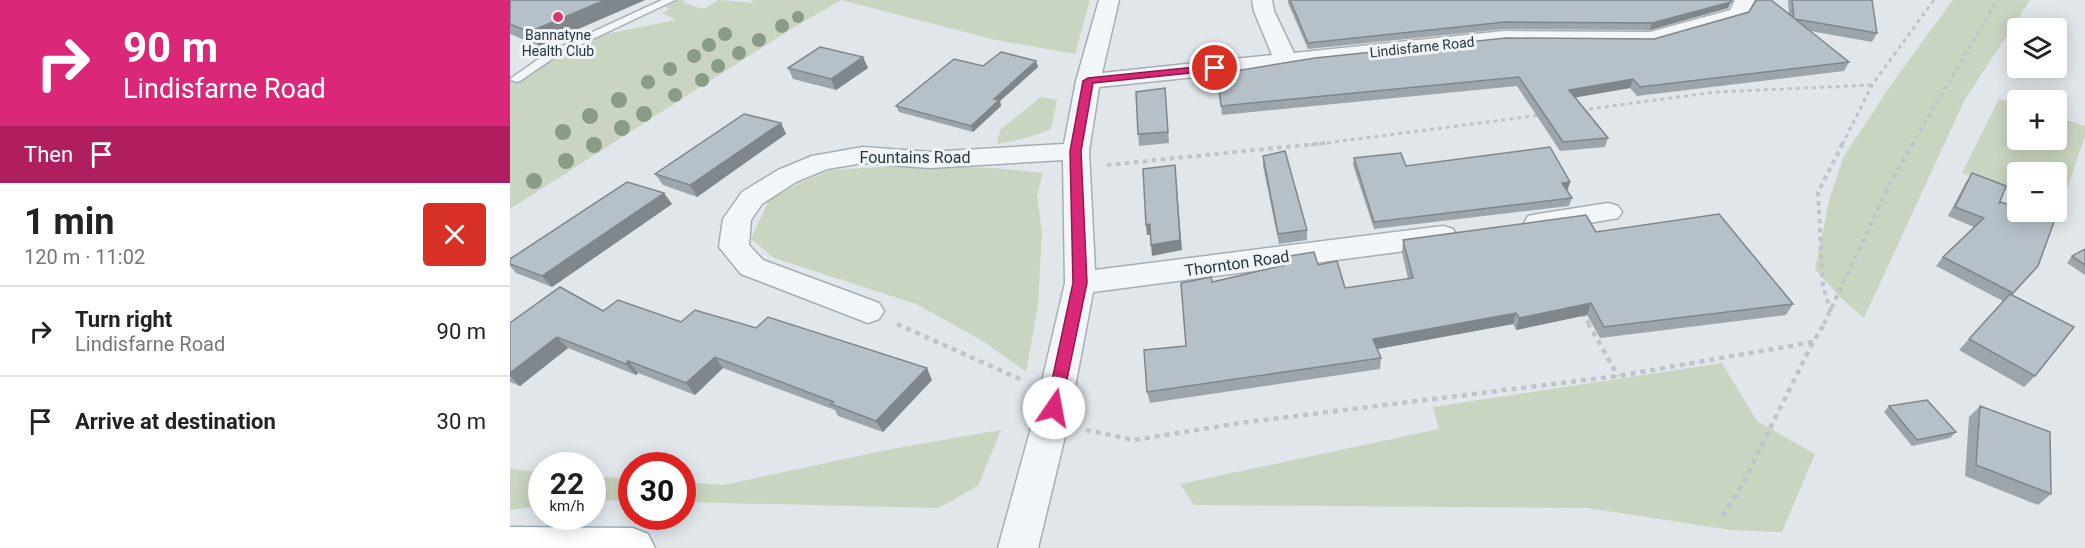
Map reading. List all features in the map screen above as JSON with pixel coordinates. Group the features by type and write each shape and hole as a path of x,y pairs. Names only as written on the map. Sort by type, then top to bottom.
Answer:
{"main road":[{"path":"510,547 633,548"}],"street":[{"path":"1018,548 1050,424 1080,283 1076,159 1088,81 1108,0"},
{"path":"1262,0 1264,11 1286,61"},
{"name":"Lindisfarne Road","path":"1088,81 1504,38 1651,39 1738,14 1745,0"},
{"name":"Fountains Road","path":"868,311 752,267 734,247 737,219 752,198 788,176 821,162 863,155 930,160 1076,159"},
{"path":"1507,227 1608,212"},
{"name":"Thornton Road","path":"1080,283 1471,232"}],"lane":[{"path":"512,79 551,55 670,0"}],"path":[{"path":"1831,313 1823,286 1818,192 1872,85 1934,0"},
{"path":"1723,516 1743,483 1813,342 1831,313 1890,183 1997,0"},
{"path":"1574,111 1716,92 1872,85"},
{"path":"1076,159 1319,144 1551,114"},
{"path":"1577,305 1618,376"},
{"path":"868,311 1028,383"},
{"path":"1082,429 1134,440 1240,423 1618,376 1813,342"}],"green space":[{"path":"663,0 685,0 682,2 703,9 719,0 753,3 751,0 841,0 791,29 510,209 510,81 551,55 590,37 676,20 662,13 670,9 657,3"},
{"path":"841,0 1090,0 1075,54 996,40"},
{"path":"1953,0 2030,0 2018,18 2007,18 2007,35 1964,101 1864,318 1841,298 1815,269 1829,201 1844,156 1890,86"},
{"path":"1041,97 1057,100 1051,129 1023,139 997,144 1000,130"},
{"path":"1999,99 2007,102 2007,150 2067,150 2067,120 2085,126 2085,137 2067,189 2067,162 2007,162 2007,190 1962,173"},
{"path":"912,165 993,168 1043,173 1037,195 1042,232 1038,305 1026,372 983,341 916,304 774,258 751,239 769,200 800,183 831,170"},
{"path":"1722,363 1757,421 1815,454 1782,532 1731,530 1588,508 1194,505 1180,484 1439,429 1433,407"},
{"path":"1001,430 978,486 938,508 696,502 696,483 724,485 886,450"},
{"path":"510,469 528,471 528,508 510,510"},
{"path":"606,477 618,478 618,500 606,501"}],"building":[{"path":"510,0 605,0 529,32 510,24"},
{"path":"1290,0 1732,0 1652,23 1505,22 1308,43"},
{"path":"1756,0 1771,0 1794,18 1792,0 1872,0 1877,33 1795,19 1849,62 1640,87 1633,79 1569,90 1608,138 1563,142 1519,77 1221,106 1217,74 1315,58 1506,38 1654,39 1749,12"},
{"path":"820,47 863,57 831,79 788,68"},
{"path":"1001,52 1036,61 994,99 999,100 971,126 896,106 954,59 983,66"},
{"path":"1165,88 1168,132 1138,134 1136,92"},
{"path":"744,114 781,123 690,185 655,174"},
{"path":"1550,147 1570,182 1562,183 1572,198 1374,222 1354,158 1401,153 1406,166"},
{"path":"1285,151 1307,230 1278,234 1263,156"},
{"path":"1175,165 1180,240 1151,245 1150,224 1146,225 1143,169"},
{"path":"1972,173 2006,186 1999,204 2001,202 2007,204 2007,222 2054,222 2038,266 2013,293 1943,257 1984,218 1955,207"},
{"path":"627,182 664,193 542,276 510,264 510,259"},
{"path":"1719,214 1793,304 1604,327 1591,303 1519,318 1516,313 1373,339 1381,358 1147,392 1144,350 1186,346 1181,283 1211,277 1212,282 1285,265 1283,257 1314,252 1318,265 1337,261 1345,288 1413,278 1403,240 1586,215 1596,232"},
{"path":"2085,249 2085,265 2072,256"},
{"path":"560,287 603,311 618,300 681,322 695,310 756,328 768,317 927,368 876,421 831,404 834,402 715,357 686,383 628,361 626,364 557,337 510,373 510,323"},
{"path":"2010,294 2074,327 2035,376 1969,339"},
{"path":"1927,400 1956,432 1917,440 1889,406"},
{"path":"1980,406 2050,432 2051,494 1976,465"}],"place":[{"name":"Bannatyne Health Club","path":"558,17"}],"route":[{"path":"1054,408 1080,283 1076,151 1088,81 1215,68"}]}
